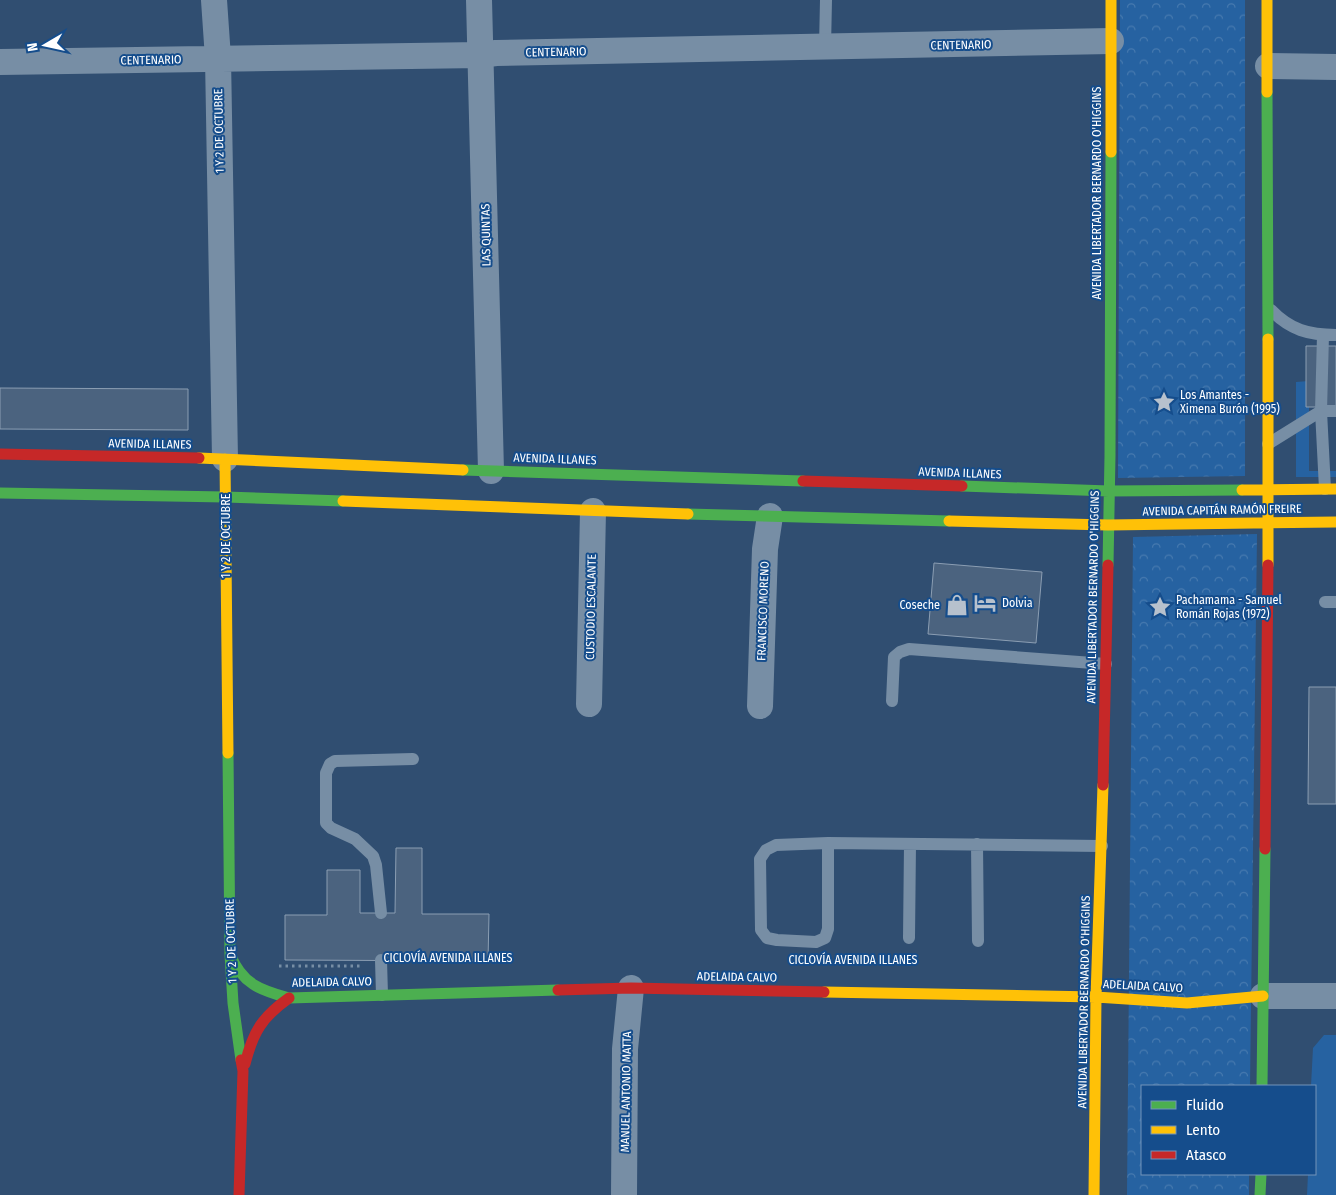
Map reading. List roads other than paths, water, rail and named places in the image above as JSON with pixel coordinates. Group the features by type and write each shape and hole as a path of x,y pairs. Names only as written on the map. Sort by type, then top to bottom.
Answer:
{"main road":[{"name":"AVENIDA LIBERTADOR BERNARDO O'HIGGINS","path":"1094,1195 1096,997 1102,846 1110,491 1112,0"},
{"path":"1262,1085 1269,522 1267,0"},
{"name":"AVENIDA ILLANES","path":"0,454 225,459 491,471 1110,491"},
{"name":"1 Y 2 DE OCTUBRE","path":"225,459 230,954 233,1003 243,1072 239,1195"},
{"name":"AVENIDA CAPITÁN RAMÓN FREIRE","path":"1110,491 1330,489"},
{"path":"0,493 225,497 593,511 1108,525"},
{"name":"AVENIDA CAPITÁN RAMÓN FREIRE","path":"1108,525 1336,522"},
{"name":"ADELAIDA CALVO","path":"230,954 234,967 241,976 264,990 289,998 631,988 1096,997 1187,1003 1263,996"},
{"name":"1 Y 2 DE OCTUBRE","path":"243,1072 250,1044 259,1024 271,1009 289,998"},
{"path":"1261,1175 1263,1192"}],"street":[{"name":"1 Y 2 DE OCTUBRE","path":"214,0 218,58 225,459"},
{"name":"LAS QUINTAS","path":"479,0 483,91 491,471"},
{"name":"CENTENARIO","path":"0,62 480,55 496,53 1111,41"},
{"path":"1268,66 1336,67"},
{"name":"CUSTODIO ESCALANTE","path":"589,704 593,511"},
{"name":"FRANCISCO MORENO","path":"760,706 765,548 770,516"},
{"name":"MANUEL ANTONIO MATTA","path":"624,1195 624,1049 631,988"},
{"path":"1263,996 1336,996"}],"lane":[{"path":"825,47 826,0"},
{"path":"1268,307 1281,321 1295,328 1330,335 1321,411 1330,489"},
{"path":"1268,444 1321,411 1336,411"},
{"path":"892,701 894,657 900,652 909,649 1106,664"},
{"path":"380,913 376,866 373,856 355,839 331,828 326,823 326,772 330,764 335,762 413,760"},
{"path":"828,843 828,929 825,938 816,942 767,938 761,930 760,859 766,850 776,845 828,843 1102,846"},
{"path":"909,938 910,844"},
{"path":"977,844 978,941"},
{"path":"381,963 382,995"}],"place":[{"name":"Los Amantes - Ximena Burón (1995)","path":"1164,402"},
{"name":"Dolvia","path":"985,603"},
{"name":"Coseche","path":"957,605"},
{"name":"Pachamama - Samuel Román Rojas (1972)","path":"1160,607"}]}
